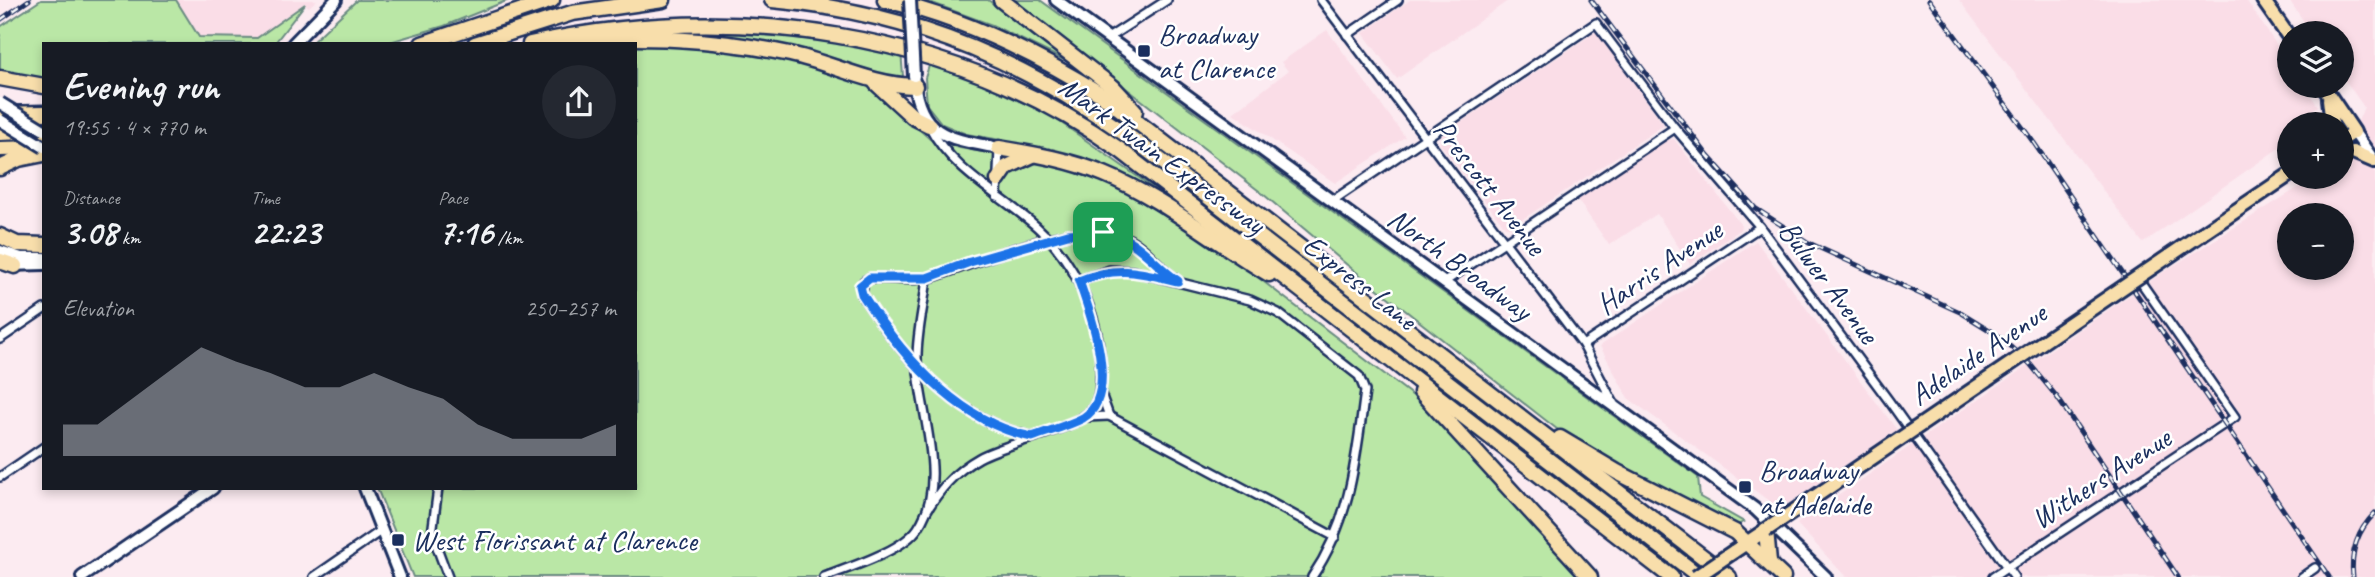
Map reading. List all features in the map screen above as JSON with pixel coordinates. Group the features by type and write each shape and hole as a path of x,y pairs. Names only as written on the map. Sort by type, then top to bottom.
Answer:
{"highway":[{"path":"428,42 552,0"},
{"path":"481,42 572,13 663,0"},
{"name":"Express Lane","path":"772,0 850,10 930,31 1009,62 1082,103 1150,152 1698,577"},
{"name":"Mark Twain Expressway","path":"885,0 952,20 1030,53 1102,95 1158,135 1729,577"},
{"path":"1001,0 1113,87 1158,135"},
{"name":"Mark Twain Expressway","path":"535,42 623,21 733,16 789,19 844,27 925,48 1002,79 1074,119 1120,150 1671,577"},
{"path":"535,42 659,37 705,40 790,54 866,76 914,81"},
{"path":"866,76 913,117 929,125"},
{"path":"0,78 42,86"},
{"path":"0,114 42,113"},
{"path":"0,133 42,131"},
{"path":"0,149 42,147"},
{"path":"999,148 1084,167 1131,188 1315,302"},
{"path":"0,168 19,159 42,154"},
{"path":"998,180 1007,167 1035,155"},
{"path":"0,236 17,244 42,245"},
{"path":"1403,369 1590,577"},
{"path":"1516,413 1617,472 1735,532 1783,577"},
{"path":"1769,562 1771,528"}],"main road":[{"path":"295,42 336,0"},
{"path":"911,0 914,81 929,125 951,139 999,148"},
{"name":"North Broadway","path":"1056,0 1615,407 1771,528 1826,577"},
{"path":"2263,0 2278,21"},
{"path":"0,103 42,130"},
{"path":"0,120 42,146"},
{"path":"2354,132 2375,161"},
{"path":"2354,152 2375,161"},
{"name":"Adelaide Avenue","path":"1698,577 2277,183"},
{"path":"0,251 42,261"},
{"path":"5,263 42,261"},
{"path":"82,577 210,490"},
{"path":"366,490 400,577"}],"street":[{"path":"1108,38 1166,0"},
{"name":"Prescott Avenue","path":"1321,0 1583,345 1615,407"},
{"path":"1347,35 1398,0"},
{"name":"Bulwer Avenue","path":"1424,139 1596,23 1675,128 1760,227 1913,434 2014,577"},
{"path":"929,125 936,139 998,197 1050,240 1079,281 1098,344 1100,391 1109,416"},
{"path":"1443,283 1675,128"},
{"path":"1332,201 1424,139"},
{"path":"998,197 999,148"},
{"name":"Harris Avenue","path":"1583,345 1760,227"},
{"path":"1032,437 997,425 968,410 928,377 894,342 876,316 862,294 864,281 870,278 927,278 970,262 1083,232 1116,234 1139,245 1178,281"},
{"path":"1079,281 1098,273 1120,270 1178,281 1250,300 1272,310 1362,382 1364,391 1353,478 1335,537 1312,577"},
{"path":"925,514 931,455 918,365 921,308 927,278"},
{"name":"Adelaide Avenue","path":"1771,528 2140,281"},
{"name":"Withers Avenue","path":"1993,577 2235,417 2140,281"},
{"path":"0,339 42,310"},
{"path":"1083,418 1092,410 1100,391"},
{"path":"824,577 903,542 918,528 938,491 958,471 981,457 1083,418 1109,416 1335,537"},
{"path":"0,477 42,448"},
{"path":"438,490 432,534 448,577"},
{"path":"314,577 382,530"},
{"path":"2302,577 2315,568"}],"shaded area":[{"path":"176,0 317,0 309,7 304,4 257,38 198,37"},
{"path":"1410,0 1509,0 1397,79 1363,33"},
{"path":"1959,0 2246,0 2277,45 2277,98 2312,98 2318,106 2309,112 2277,112 2277,149 2143,243"},
{"path":"2289,0 2375,0 2375,577 1846,577 1797,524 2165,271 2296,189 2354,189 2354,131 2364,107 2354,93 2354,21 2304,21"},
{"path":"1327,30 1405,137 1335,183 1233,113 1288,71 1281,62"},
{"path":"1597,31 1664,125 1511,227 1505,227 1440,144 1442,135"},
{"path":"1674,139 1741,225 1740,230 1690,264 1657,214 1609,245 1577,199 1665,140"},
{"path":"1756,241 1897,430 1780,509 1628,398 1600,346"}],"green space":[{"path":"41,0 176,0 199,37 257,38 305,4 276,42 42,42 42,82 0,75 0,27"},
{"path":"357,0 509,0 444,26 390,42 312,42"},
{"path":"924,0 988,0 1068,59 1066,61 992,25"},
{"path":"1012,0 1040,0 1698,477 1700,497 1744,522 1738,525 1719,519 1567,437 1346,264 1263,194"},
{"path":"738,26 901,51 903,76 901,79 664,34"},
{"path":"637,44 753,50 864,80 930,139 960,148 1052,164 1120,188 1234,259 1421,402 1584,577 413,577 378,490 637,490"},
{"path":"931,60 1050,115 1141,179 1214,236 1158,199 995,139 966,134 942,124 927,105 925,78"}],"railway":[{"path":"0,20 29,0"},
{"path":"1591,0 1708,156 1755,208 1809,243 1962,313 1996,334 2030,364 2057,397 2178,577"},
{"path":"1929,0 2034,143 2329,577"},
{"path":"2353,577 2356,542 2375,513"}],"place":[{"name":"Broadway at Clarence","path":"1144,51"},
{"name":"Broadway at Adelaide","path":"1745,487"},
{"name":"West Florissant at Clarence","path":"398,540"}],"route":[{"path":"1103,232 1116,234 1139,245 1167,274 1178,281 1133,271 1110,270 1079,281 1098,344 1100,391 1092,410 1083,418 1032,437 997,425 968,410 928,377 894,342 862,294 860,286 870,278 927,278 970,262 1068,234 1103,232"}]}
